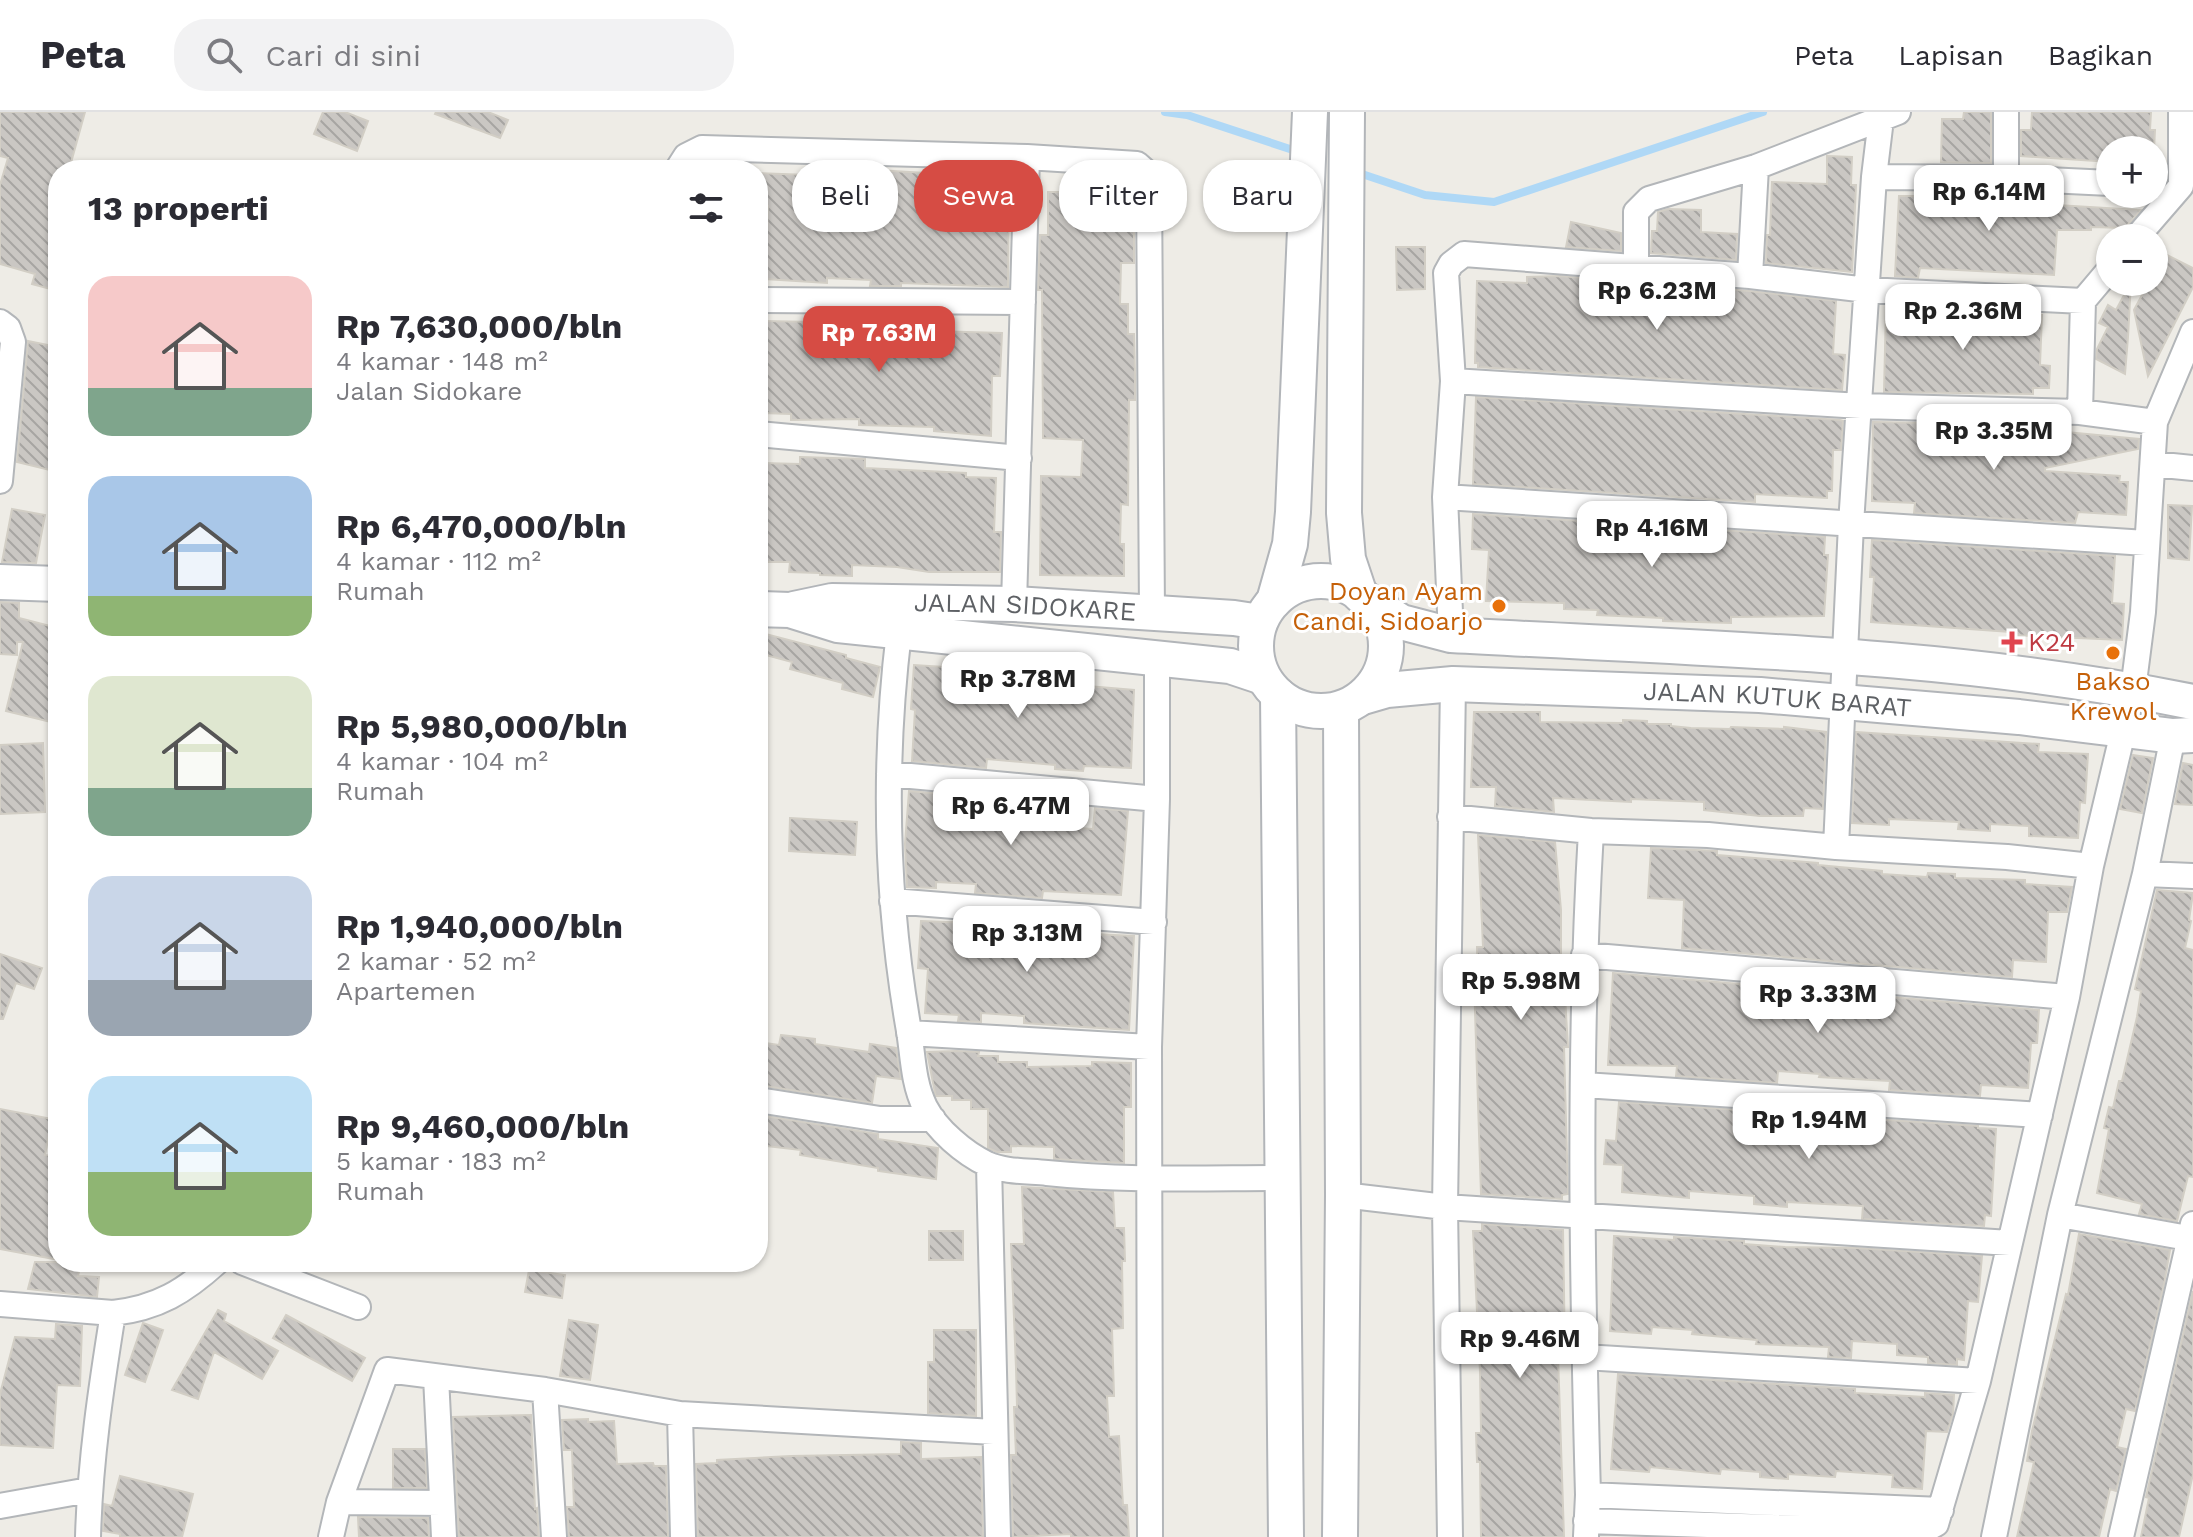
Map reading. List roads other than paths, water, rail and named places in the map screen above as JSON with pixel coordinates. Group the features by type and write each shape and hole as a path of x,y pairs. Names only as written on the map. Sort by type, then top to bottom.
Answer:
{"main road":[{"path":"1286,1537 1283,1178 1271,686 1256,650 1290,544 1308,215 1310,118"},
{"path":"1271,686 1299,707 1320,711 1352,703 1380,674 1387,646 1385,626 1366,599 1348,559 1344,513 1347,125"},
{"path":"1267,611 1292,587 1313,581 1335,582 1366,599"},
{"path":"0,582 48,584"},
{"name":"JALAN KUTUK BARAT","path":"1366,599 1401,622 1451,635 1844,657 1949,666 2133,690 2193,702"},
{"name":"JALAN SIDOKARE","path":"774,610 832,601 1014,604 1152,613 1267,611"},
{"name":"JALAN SIDOKARE","path":"774,610 838,625 1230,666 1271,686"},
{"name":"JALAN KUTUK BARAT","path":"1352,703 1387,690 1453,684 1760,695 2019,717 2183,739"},
{"path":"1340,1537 1352,703"}],"street":[{"path":"2006,112 2006,178"},
{"path":"2148,224 2181,186 2181,112"},
{"path":"1636,268 1636,212 1649,199 1756,167 1890,115"},
{"path":"1836,847 1851,524 1874,177 1890,115"},
{"path":"683,160 702,148 1027,157 1137,164 1146,172 1149,184 1152,613"},
{"path":"1014,604 1027,157"},
{"path":"1750,276 1756,167"},
{"path":"1874,177 2096,182"},
{"path":"2168,186 2181,186"},
{"path":"1451,635 1445,497 1453,381 1446,273 1451,264 1464,254 1750,276 1867,290 2083,301"},
{"path":"2080,412 2083,301 2096,286"},
{"path":"768,300 1023,302"},
{"path":"0,322 8,328 13,342 0,481"},
{"path":"1591,831 1584,955 1586,1529 1941,1510 1978,1381 2067,997 2091,866 2133,690 2143,612 2155,422 2193,332"},
{"path":"1453,381 1861,406 2080,412 2155,422"},
{"path":"768,435 1019,458"},
{"path":"2153,464 2193,468"},
{"path":"1445,497 2146,543"},
{"path":"899,632 889,774 892,901 902,998 917,1088 933,1119 954,1141 989,1165 1011,1170 1072,1176 1283,1178"},
{"path":"1150,1537 1149,1047 1157,799 1157,659"},
{"path":"1450,1537 1445,1207 1453,684"},
{"path":"1994,1537 2060,1215 2145,874 2183,739"},
{"path":"889,774 1157,799"},
{"path":"1450,817 1591,831 1708,835 2091,866"},
{"path":"2145,874 2193,876"},
{"path":"892,901 1154,922"},
{"path":"1584,955 2067,997"},
{"path":"909,1033 1149,1047"},
{"path":"1584,1085 2040,1115"},
{"path":"768,1102 880,1119 933,1119"},
{"path":"989,1165 998,1537"},
{"path":"1343,1195 1445,1207 2010,1243"},
{"path":"2060,1215 2192,1234 2121,1537"},
{"path":"0,1304 113,1313 159,1302 189,1287 206,1272"},
{"path":"268,1272 358,1307"},
{"path":"88,1537 97,1411 113,1313"},
{"path":"1584,1357 1978,1381"},
{"path":"331,1537 339,1502 387,1370 545,1390 680,1414 994,1432"},
{"path":"436,1377 444,1537"},
{"path":"545,1390 554,1537"},
{"path":"680,1414 683,1537"},
{"path":"0,1506 89,1490"},
{"path":"1588,1495 1793,1516"},
{"path":"339,1502 442,1503"}],"waterway":[{"path":"1165,112 1187,115 1302,153"},
{"path":"1356,172 1425,195 1494,202 1763,112"}],"place":[{"name":"Doyan Ayam Candi, Sidoarjo","path":"1499,606"},
{"name":"K24","path":"2012,642"},
{"name":"Bakso Krewol","path":"2113,653"}]}
